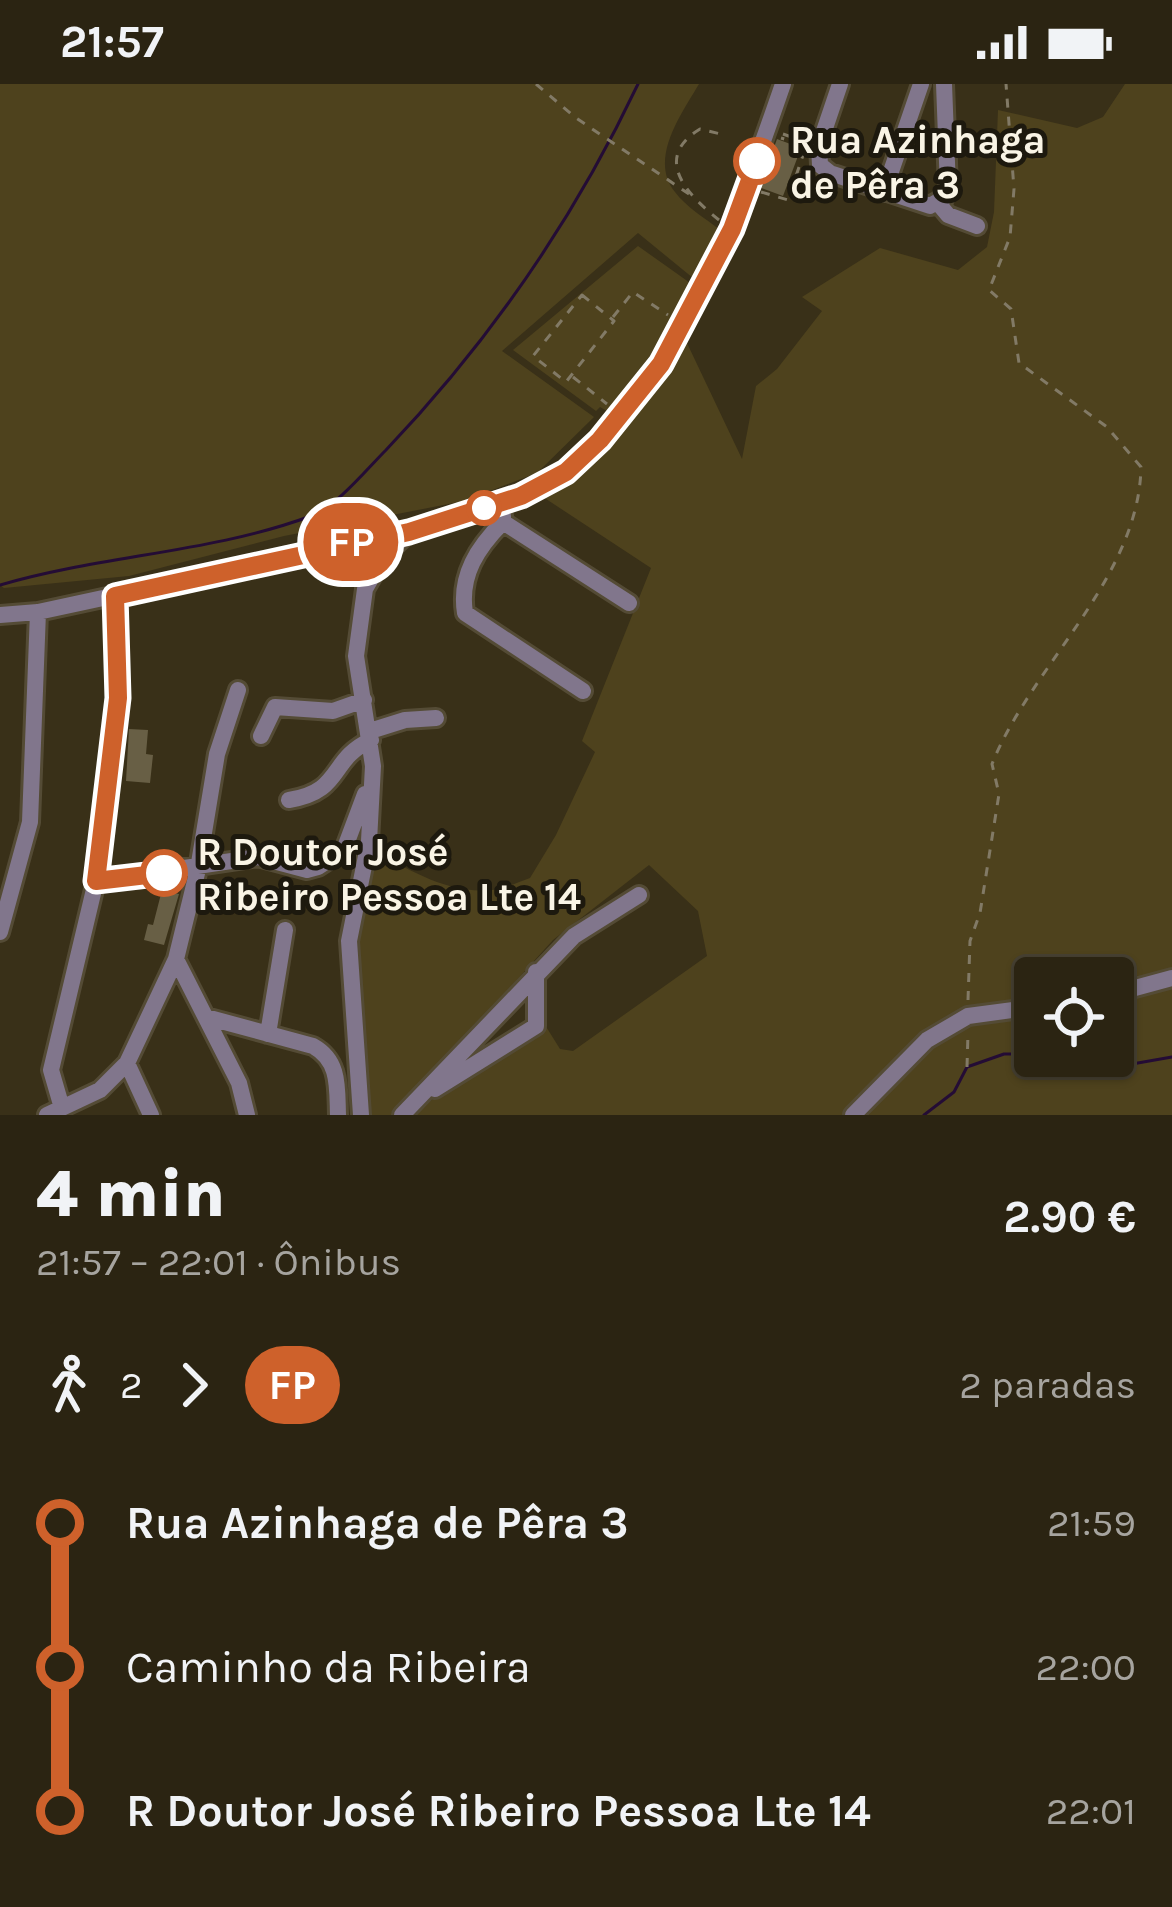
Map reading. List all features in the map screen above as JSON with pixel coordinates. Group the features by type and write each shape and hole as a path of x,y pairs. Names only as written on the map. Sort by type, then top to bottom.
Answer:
{"street":[{"path":"0,615 38,612 409,532 501,502 566,472 661,364 682,330 732,229 783,84"},
{"path":"841,84 819,146 818,160 824,170 924,206 938,203 948,188 944,84"},
{"path":"884,192 921,84"},
{"path":"938,203 948,214 977,226"},
{"path":"501,502 503,522 473,555 464,613 583,691"},
{"path":"503,522 628,604"},
{"path":"361,1115 349,941 369,841 374,766 356,656 365,589 384,556 409,532"},
{"path":"115,596 118,698 96,881 51,1070 55,1111 100,1090 127,1063 176,959 218,754 238,690"},
{"path":"0,932 30,822 38,612"},
{"path":"261,736 274,707 333,711 364,700"},
{"path":"289,800 319,792 350,751 370,736 405,720 436,718"},
{"path":"96,881 258,857 307,870 332,860 344,850 374,766"},
{"path":"408,1108 574,936 639,895"},
{"path":"268,1034 285,930"},
{"path":"176,959 239,1083 247,1115"},
{"path":"408,1108 536,1026 536,972"},
{"path":"1134,988 1172,978"},
{"path":"853,1115 927,1040 968,1016 1014,1010"},
{"path":"206,1016 328,1055 337,1076 338,1115"},
{"path":"127,1063 151,1115"}],"path":[{"path":"536,84 732,229"},
{"path":"967,1067 970,941 980,913 999,794 992,764 1026,698 1092,600 1132,520 1141,484 1141,467 1107,427 1018,363 1011,309 989,290 1010,237 1014,189 1006,84"},
{"path":"689,194 678,171 681,145 700,130 724,135"},
{"path":"748,187 788,200 806,146 777,137 776,132 819,146"},
{"path":"612,319 582,295 533,356 566,382 633,292 675,320"},
{"path":"571,376 620,414"}],"shaded area":[{"path":"0,84 699,84 670,136 665,165 679,197 720,230 693,278 638,233 502,351 594,417 537,473 464,501 284,536 129,576 4,588 0,585"},
{"path":"1125,84 1172,84 1172,1115 409,1115 545,1025 560,1049 573,1051 707,956 698,911 649,865 553,940 395,1115 366,1115 355,936 371,847 413,872 460,888 497,889 530,878 595,752 582,741 651,568 540,495 561,485 602,451 686,341 742,459 756,386 777,369 822,311 802,297 880,248 958,270 987,247 994,212 998,110 1077,128 1103,117"},
{"path":"638,246 693,285 667,334 607,411 600,407 596,411 513,350"}],"building":[{"path":"777,139 801,148 783,196 759,187 764,175 772,177 780,156 772,153"},
{"path":"129,729 148,730 146,754 153,755 150,783 126,781"},
{"path":"162,890 179,894 164,945 144,940"}],"waterway":[{"path":"0,585 235,538 311,516 331,504 424,409 527,277 586,183 638,84"},
{"path":"924,1115 954,1092 967,1067 1014,1054"},
{"path":"1134,1064 1172,1057"}],"bus line":[{"name":"FP","path":"164,873 96,881 118,698 115,596 409,532 521,496 566,472 600,440 682,330 740,211 757,161"}],"place":[{"name":"Rua Azinhaga de Pêra 3","path":"757,161"},
{"name":"R Doutor José Ribeiro Pessoa Lte 14","path":"164,873"}]}
